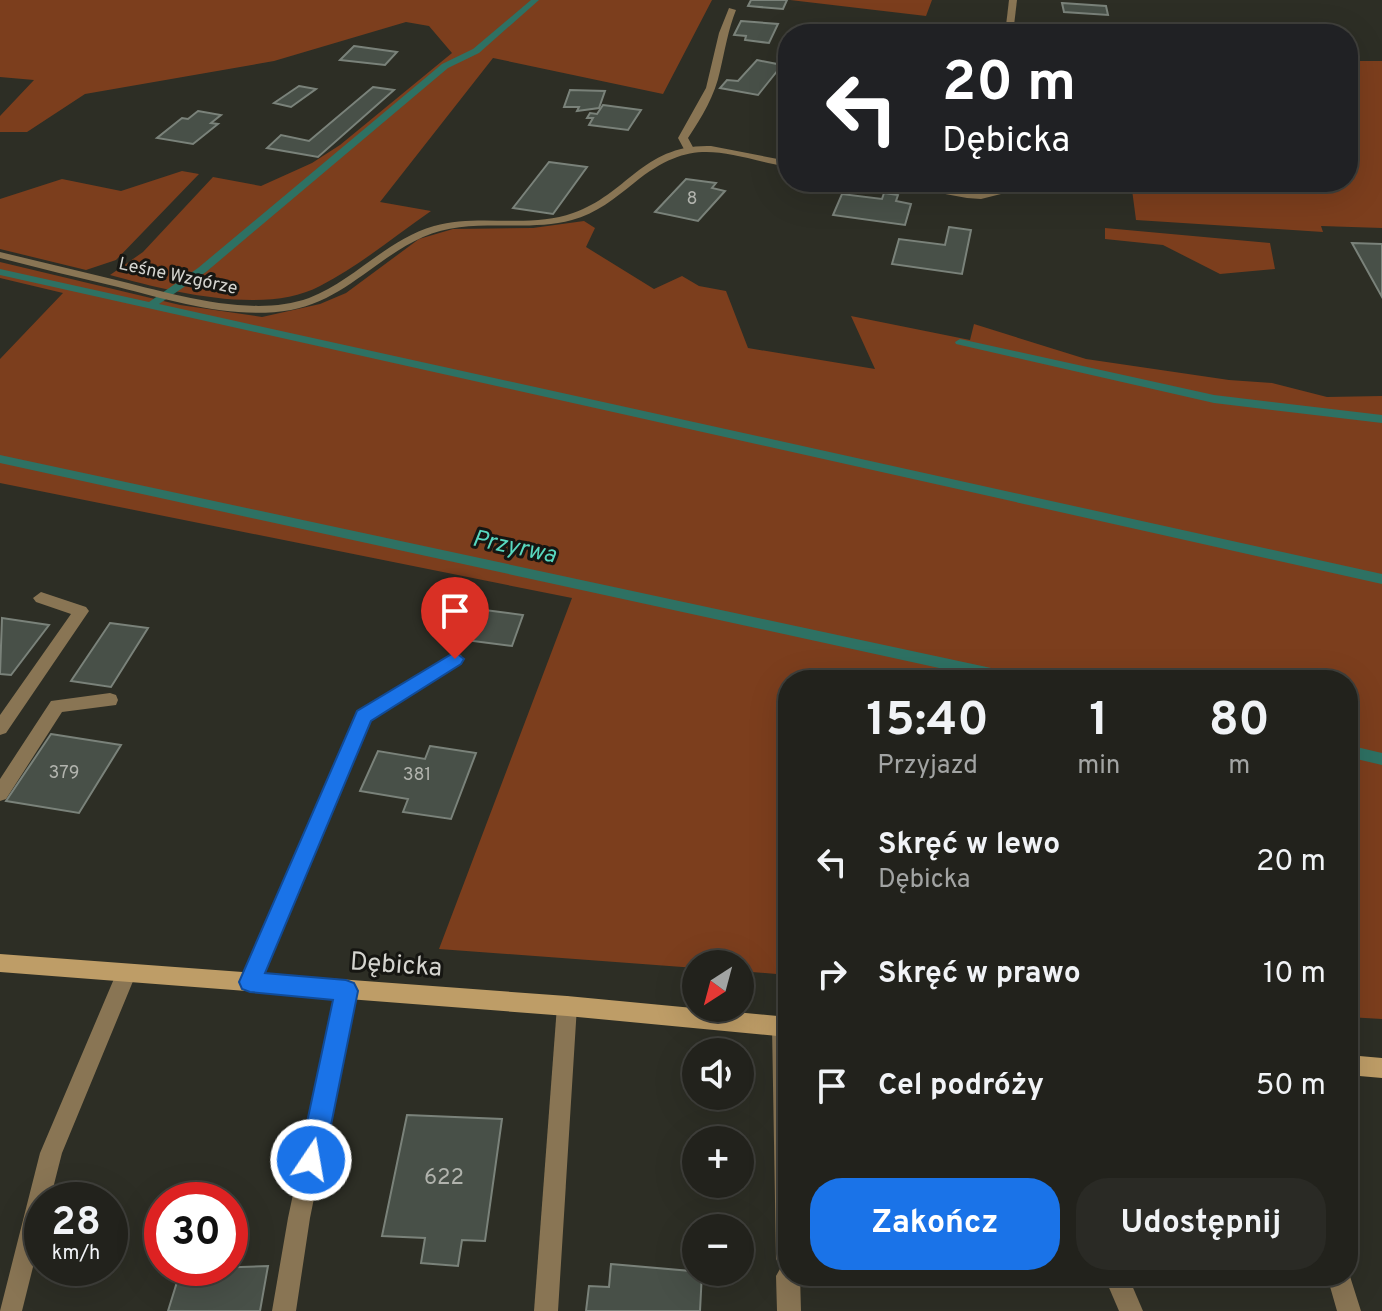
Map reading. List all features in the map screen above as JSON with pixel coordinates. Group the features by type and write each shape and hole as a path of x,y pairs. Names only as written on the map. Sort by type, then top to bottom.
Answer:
{"street":[{"path":"1010,24 1013,0"},
{"path":"732,10 720,36 716,72 696,120 683,138 689,149 778,162"},
{"name":"Leśne Wzgórze","path":"0,255 215,308 268,309 295,305 341,287 400,243 421,233 454,225 529,223 574,216 597,206 662,159 689,149"},
{"path":"957,192 981,196 997,192"},
{"path":"0,728 81,611 41,598"},
{"path":"250,982 364,716 455,659"},
{"path":"0,794 57,706 110,700"},
{"name":"Dębicka","path":"0,963 567,1006 778,1026"},
{"path":"10,1311 51,1153 126,974"},
{"path":"284,1311 299,1218 346,991"},
{"path":"546,1311 567,1006"},
{"path":"1358,1066 1382,1068"},
{"path":"788,1286 789,1311"},
{"path":"1120,1286 1131,1311"},
{"path":"1342,1286 1349,1311"}],"shaded area":[{"path":"0,0 712,0 663,94 493,58 380,202 431,211 363,260 320,286 297,295 244,300 159,288 110,275 143,252 213,177 261,186 312,163 340,145 452,53 429,26 406,22 274,61 85,94 27,132 0,132 0,116 34,80 0,77"},
{"path":"790,0 932,0 926,16"},
{"path":"1358,61 1382,61 1382,228 1321,226 1323,232 1136,220 1132,192 1358,192"},
{"path":"182,171 199,174 116,260 86,270 0,249 0,199 62,179 121,191"},
{"path":"584,221 595,228 586,247 654,289 682,276 699,286 726,291 748,348 875,369 851,316 970,340 974,324 1086,359 1229,380 1272,383 1327,397 1382,396 1382,1019 1358,1018 1358,670 778,670 778,974 754,972 754,950 682,950 682,967 439,949 572,598 0,483 0,359 63,293 0,278 0,262 180,305 262,317 320,304 346,293 419,239 453,229 533,228"},
{"path":"1105,228 1270,243 1275,269 1220,274 1163,245 1105,239"}],"building":[{"path":"751,0 787,0 783,9 748,6"},
{"path":"1062,3 1106,6 1108,15 1064,12"},
{"path":"741,21 778,24 769,43 745,40 746,36 734,35"},
{"path":"354,46 397,52 385,65 340,60"},
{"path":"757,60 778,64 778,70 758,95 720,88 727,80 738,81"},
{"path":"299,86 316,89 291,107 274,103"},
{"path":"373,87 394,90 318,157 267,148 281,135 309,141"},
{"path":"570,90 605,91 599,108 577,111 579,107 564,107"},
{"path":"603,105 641,110 628,130 589,125 593,118 587,118 590,113 597,114"},
{"path":"198,111 221,115 211,123 218,124 193,144 157,138 182,118 188,119"},
{"path":"549,162 587,167 553,214 513,208"},
{"path":"686,179 716,183 712,188 725,191 698,221 655,212"},
{"path":"884,193 898,195 896,201 911,204 905,225 833,215 842,194 882,199"},
{"path":"949,227 971,230 962,274 892,264 899,239 945,245"},
{"path":"1352,243 1382,244 1382,297"},
{"path":"446,605 523,615 512,646 434,636"},
{"path":"2,618 49,625 11,675 0,674"},
{"path":"110,623 148,628 111,687 71,681"},
{"path":"51,734 121,745 79,813 6,801"},
{"path":"430,746 476,753 451,819 403,812 408,799 360,791 378,751 425,759"},
{"path":"407,1115 502,1119 485,1241 462,1240 458,1266 421,1263 425,1238 382,1236"},
{"path":"611,1264 682,1270 682,1286 701,1286 700,1311 586,1311 589,1286 609,1287"},
{"path":"268,1266 260,1311 168,1311 176,1286 248,1286 248,1267"}],"waterway":[{"path":"154,303 202,270 445,66 476,51 535,0"},
{"path":"0,272 1382,579"},
{"path":"960,342 1214,399 1382,419"},
{"name":"Przyrwa","path":"0,459 973,670"},
{"name":"Przyrwa","path":"1358,753 1382,759"}],"route":[{"path":"311,1160 346,991 250,982 364,716 455,659"}]}
